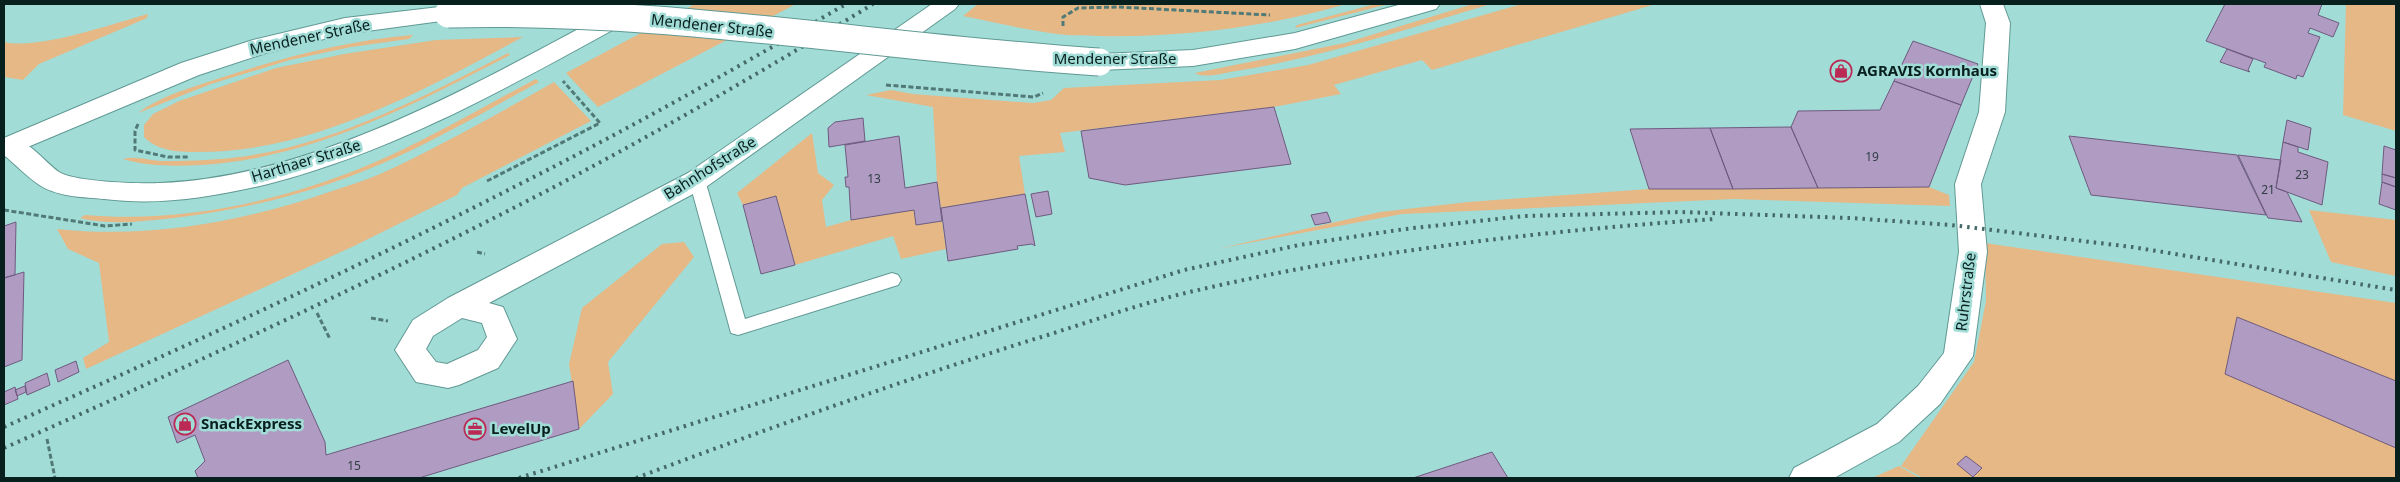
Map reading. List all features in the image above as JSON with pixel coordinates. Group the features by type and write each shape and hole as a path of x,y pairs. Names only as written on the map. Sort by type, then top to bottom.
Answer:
{"street":[{"name":"Harthaer Straße","path":"6,145 52,180 64,185 151,193 204,188 272,174 340,154 408,126 643,4"},
{"name":"Bahnhofstraße","path":"458,306 696,180 840,81 947,4"},
{"name":"Mendener Straße","path":"6,145 155,83 261,46 345,26 448,14 516,12 606,15 1051,60 1099,62 1192,58 1295,41 1428,4"},
{"name":"Ruhrstraße","path":"1804,478 1888,433 1929,395 1958,356 1973,252 1968,184 1992,112 1998,23 1992,4"}],"lane":[{"path":"696,180 738,328 892,280"}],"path":[{"path":"487,181 600,123 558,75"},
{"path":"140,120 135,131 135,150 168,156 192,157"},
{"path":"317,313 330,339"},
{"path":"47,439 55,478"}],"shaded area":[{"path":"695,4 796,4 598,107 566,73"},
{"path":"978,4 1346,4 1287,19 1224,29 1160,35 1098,36 1062,35 963,16"},
{"path":"1375,4 1389,4 1295,28 1297,25"},
{"path":"1473,4 1491,4 1365,42 1301,58 1215,75 1204,76 1195,73 1345,43"},
{"path":"1522,4 1656,4 1432,70 1422,60 1334,85 1341,94 1274,107 1060,133 1065,152 1019,156 1025,194 941,208 937,182 933,107 866,95 891,90 913,94 1033,103 1051,100 1064,88 1220,80 1308,65"},
{"path":"2346,4 2396,4 2396,131 2343,115"},
{"path":"148,14 147,18 39,64 23,80 4,77 4,42 19,44 55,39"},
{"path":"413,35 409,39 351,47 290,60 211,84 138,113 155,102 173,94 261,65 336,46"},
{"path":"523,37 448,77 368,114 284,141 242,149 185,152 156,146 144,137 144,125 153,114 179,101 276,68 344,54 436,40"},
{"path":"508,53 510,55 399,110 323,140 283,152 243,160 202,165 152,165 123,159 164,161 227,158 247,156 315,140 382,115"},
{"path":"536,79 539,82 417,148 372,168 317,188 232,209 174,218 103,222 80,218 85,215 124,217 203,211 281,195 319,184 410,146"},
{"path":"554,82 591,121 462,188 457,195 354,246 86,369 83,358 109,342 99,263 68,249 57,229 92,232 161,230 229,220 296,203 361,181 402,164"},
{"path":"812,133 818,173 834,185 822,200 826,227 851,220 914,210 916,225 942,221 946,249 901,259 893,236 795,265 776,196 743,205 737,193"},
{"path":"1929,187 1949,195 1950,206 1734,199 1402,214 1217,249 1380,212 1468,202 1649,189"},
{"path":"2309,210 2396,220 2396,276 2331,262"},
{"path":"684,242 694,257 608,362 613,394 579,429 569,364 582,308 662,244"},
{"path":"1985,243 2396,303 2396,478 1923,478 1901,466 1974,362 1986,301"},
{"path":"1899,466 1920,478 1872,478"}],"building":[{"path":"2225,4 2322,4 2318,15 2339,23 2333,37 2310,28 2308,33 2320,37 2303,77 2297,75 2296,79 2264,67 2266,63 2206,41"},
{"path":"1913,41 1978,64 1961,105 1894,81"},
{"path":"2227,49 2253,59 2248,70 2250,72 2220,62"},
{"path":"1894,81 1961,105 1929,187 1818,188 1791,127 1798,111 1880,110"},
{"path":"1274,107 1291,164 1125,185 1089,178 1081,131"},
{"path":"863,118 865,141 829,147 828,128 835,122"},
{"path":"2287,120 2311,128 2308,150 2283,142"},
{"path":"1791,127 1818,188 1733,189 1710,128"},
{"path":"1710,128 1733,189 1649,189 1630,129"},
{"path":"899,136 905,188 937,182 942,221 916,225 914,210 851,220 849,187 846,187 845,177 848,177 845,145"},
{"path":"2069,136 2237,155 2266,215 2091,195"},
{"path":"2283,142 2298,147 2298,152 2328,162 2322,205 2276,188"},
{"path":"2384,146 2396,150 2396,178 2382,174"},
{"path":"2238,155 2281,160 2276,188 2287,192 2302,222 2268,218"},
{"path":"2382,174 2396,178 2396,187 2382,182"},
{"path":"2382,182 2396,187 2396,210 2379,204"},
{"path":"1048,191 1052,214 1036,217 1031,194"},
{"path":"1025,194 1035,246 1032,244 1017,246 1018,249 948,261 941,208"},
{"path":"776,196 795,265 761,274 743,205"},
{"path":"1327,212 1331,222 1315,225 1311,215"},
{"path":"16,222 15,275 4,278 4,226"},
{"path":"24,272 22,360 4,367 4,278"},
{"path":"2237,317 2396,381 2396,448 2225,374"},
{"path":"288,360 325,442 326,455 573,381 579,429 419,478 198,478 195,471 205,461 195,435 177,443 168,417"},
{"path":"76,361 79,372 58,382 55,370"},
{"path":"47,373 50,385 27,395 25,383"},
{"path":"25,386 26,392 17,396 15,390"},
{"path":"15,387 18,399 4,405 4,392"},
{"path":"1492,452 1508,478 1413,478"},
{"path":"1966,456 1982,468 1973,477 1957,464"}],"railway":[{"path":"4,427 261,311 451,219 640,121 846,4"},
{"path":"4,448 281,322 486,222 675,121 873,4"},
{"path":"519,478 1184,270 1299,245 1405,229 1524,216 1681,212 1850,218 1951,225 2132,247 2396,290"},
{"path":"636,478 786,423 937,371 1135,307 1194,291 1323,265 1453,245 1584,230 1715,219"}],"place":[{"name":"AGRAVIS Kornhaus","path":"1841,71"},
{"name":"SnackExpress","path":"185,424"},
{"name":"LevelUp","path":"475,429"}]}
